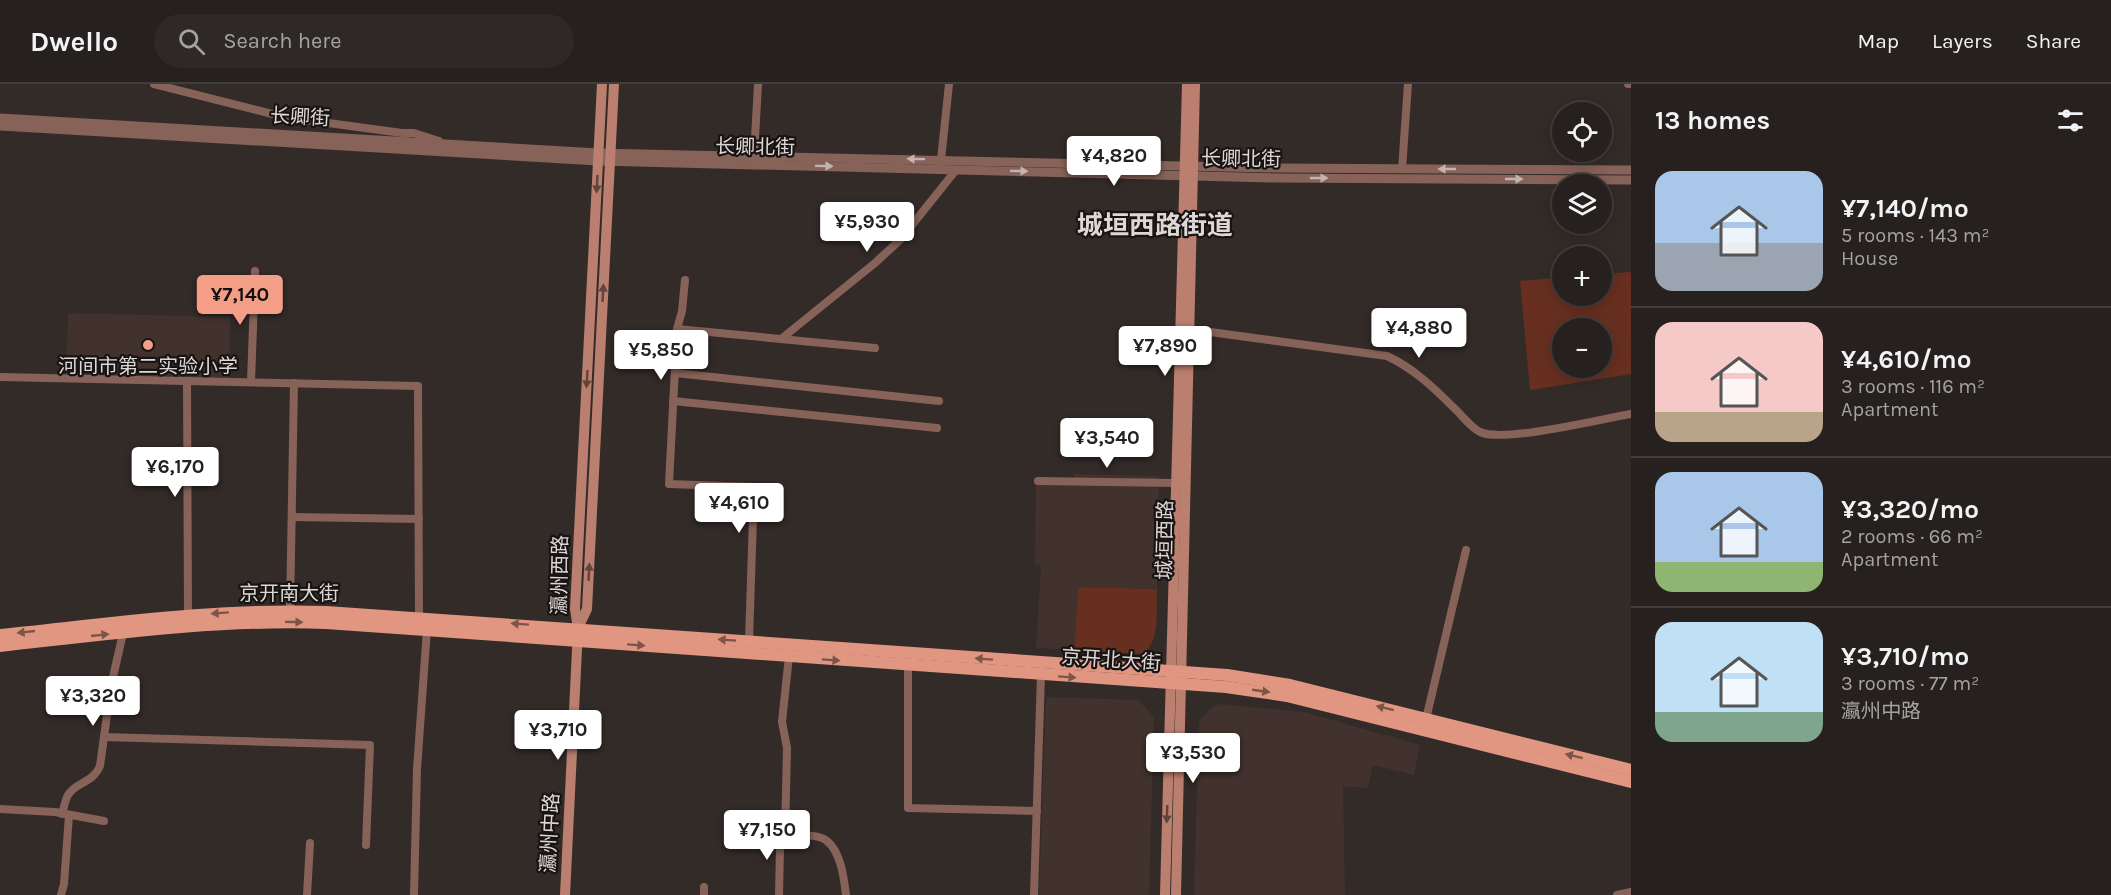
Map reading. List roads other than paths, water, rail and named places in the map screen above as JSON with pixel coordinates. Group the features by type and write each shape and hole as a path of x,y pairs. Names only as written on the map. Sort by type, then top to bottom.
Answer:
{"main road":[{"name":"瀛州西路","path":"578,634 575,609 602,84"},
{"name":"瀛州西路","path":"578,634 587,609 614,84"},
{"name":"城垣西路","path":"1176,678 1188,329 1187,84"},
{"name":"城垣西路","path":"1176,678 1176,483 1188,171 1195,84"},
{"name":"京开南大街","path":"0,635 188,616 290,611 419,617 578,634"},
{"name":"京开南大街","path":"0,646 170,628 265,622 578,634"},
{"name":"京开北大街","path":"578,634 749,641 1176,678 1283,695 1631,782"},
{"name":"京开北大街","path":"578,634 789,657 908,666 1041,675 1271,681 1631,770"},
{"name":"瀛州中路","path":"565,895 578,634"},
{"path":"1165,895 1176,678"},
{"path":"1176,678 1176,895"}],"street":[{"path":"154,84 284,117 402,134 414,133 447,144"},
{"path":"754,156 758,84"},
{"path":"941,160 949,84"},
{"path":"1401,169 1408,84"},
{"name":"长卿街","path":"0,118 447,144 598,157"},
{"name":"长卿街","path":"0,126 598,157"},
{"name":"长卿北街","path":"598,157 754,156 941,160 1188,171 1631,180"},
{"name":"长卿北街","path":"610,157 956,170 1631,170"},
{"path":"781,339 900,240 956,170"},
{"path":"251,382 255,272"},
{"path":"685,280 682,311 677,329 669,484 754,487 749,641"},
{"path":"677,329 875,348"},
{"path":"1188,329 1388,356 1405,365 1434,388 1479,431 1491,435 1514,435 1631,414"},
{"path":"675,373 939,400"},
{"path":"0,377 418,386 419,617"},
{"path":"188,381 188,616"},
{"path":"290,611 294,383"},
{"path":"673,400 937,428"},
{"path":"1038,481 1176,483"},
{"path":"292,517 419,519"},
{"path":"1426,719 1466,550"},
{"path":"414,895 417,769 427,629"},
{"path":"61,895 64,884 65,814 68,795 73,789 96,776 100,766 111,686 123,633"},
{"path":"778,895 780,847 785,835 787,748 782,722 789,657"},
{"path":"908,666 908,808 1037,811"},
{"path":"1034,895 1041,675"},
{"path":"104,737 370,745 366,845"},
{"path":"0,809 65,814 104,821"},
{"path":"785,835 811,837 828,842 835,852 846,895"},
{"path":"307,895 310,843"},
{"path":"1617,895 1631,892"}],"place":[{"name":"河间市第二实验小学","path":"148,345"}],"district":[{"name":"城垣西路街道","path":"1155,225"}]}
